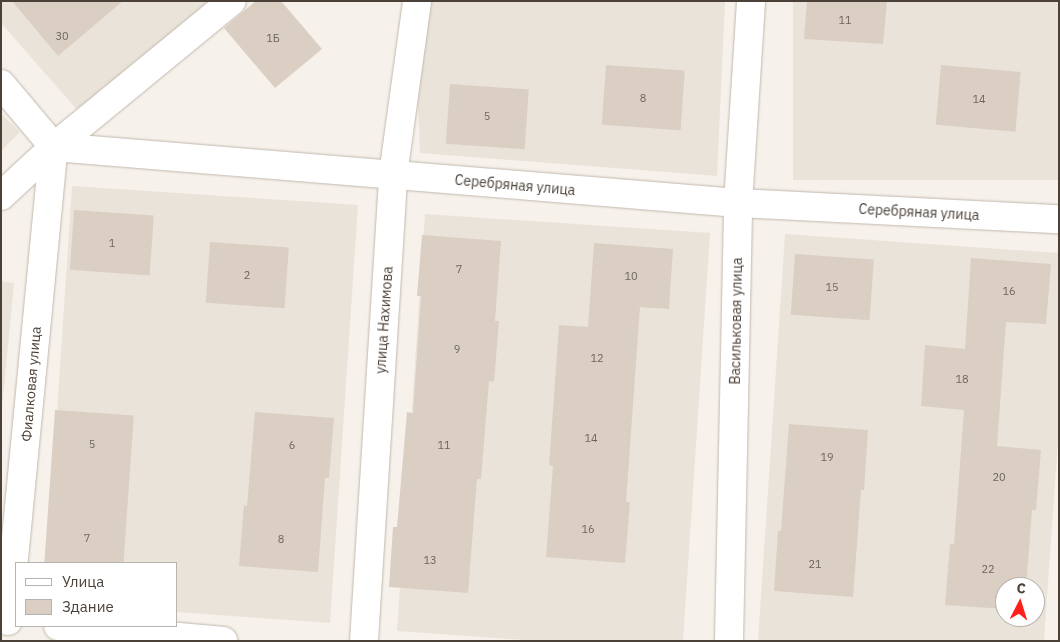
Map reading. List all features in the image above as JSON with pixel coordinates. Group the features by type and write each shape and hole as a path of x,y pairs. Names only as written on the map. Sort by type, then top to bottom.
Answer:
{"street":[{"path":"1,196 54,147 232,1"},
{"name":"улица Нахимова","path":"364,641 393,175 417,1"},
{"name":"Васильковая улица","path":"729,641 738,203 751,1"},
{"path":"1,84 54,147"},
{"name":"Серебряная улица","path":"54,147 738,203 1059,219"},
{"name":"Фиалковая улица","path":"9,621 54,147"},
{"path":"69,627 223,641"}],"shaded area":[{"path":"1,1 236,1 92,127 1,23"},
{"path":"414,1 725,1 717,176 420,153"},
{"path":"793,1 1059,1 1059,180 793,180"},
{"path":"1,114 20,132 1,151"},
{"path":"72,186 358,205 330,623 178,612 178,562 47,562"},
{"path":"425,214 710,233 683,641 538,641 397,631"},
{"path":"785,234 1059,253 1059,425 1045,627 1045,577 995,577 995,627 1045,627 1044,641 758,641"},
{"path":"1,281 14,283 1,419"}],"building":[{"path":"12,1 123,1 58,56"},
{"path":"256,1 281,1 322,49 275,88 224,28"},
{"path":"807,1 887,1 883,44 804,39"},
{"path":"606,65 685,71 681,130 602,125"},
{"path":"941,65 1021,72 1015,132 936,125"},
{"path":"450,84 529,90 525,149 446,144"},
{"path":"74,210 154,216 150,275 70,270"},
{"path":"422,235 501,241 495,321 499,321 494,382 489,381 481,479 477,479 468,593 389,587 393,527 397,527 407,412 413,413 421,296 417,296"},
{"path":"210,242 289,248 285,308 206,303"},
{"path":"594,243 673,249 669,309 640,307 626,502 630,502 625,563 546,557 553,466 549,465 559,325 588,327"},
{"path":"795,254 874,260 870,320 791,315"},
{"path":"971,258 1051,264 1046,324 1006,322 997,446 1041,450 1036,510 1032,510 1027,577 995,577 995,608 945,605 950,544 954,544 964,410 921,406 925,345 965,349"},
{"path":"55,410 134,416 124,562 44,562"},
{"path":"255,412 334,418 329,478 325,478 318,572 239,566 244,505 247,506"},
{"path":"789,424 868,430 864,490 861,490 853,597 774,591 778,531 781,531"}]}
